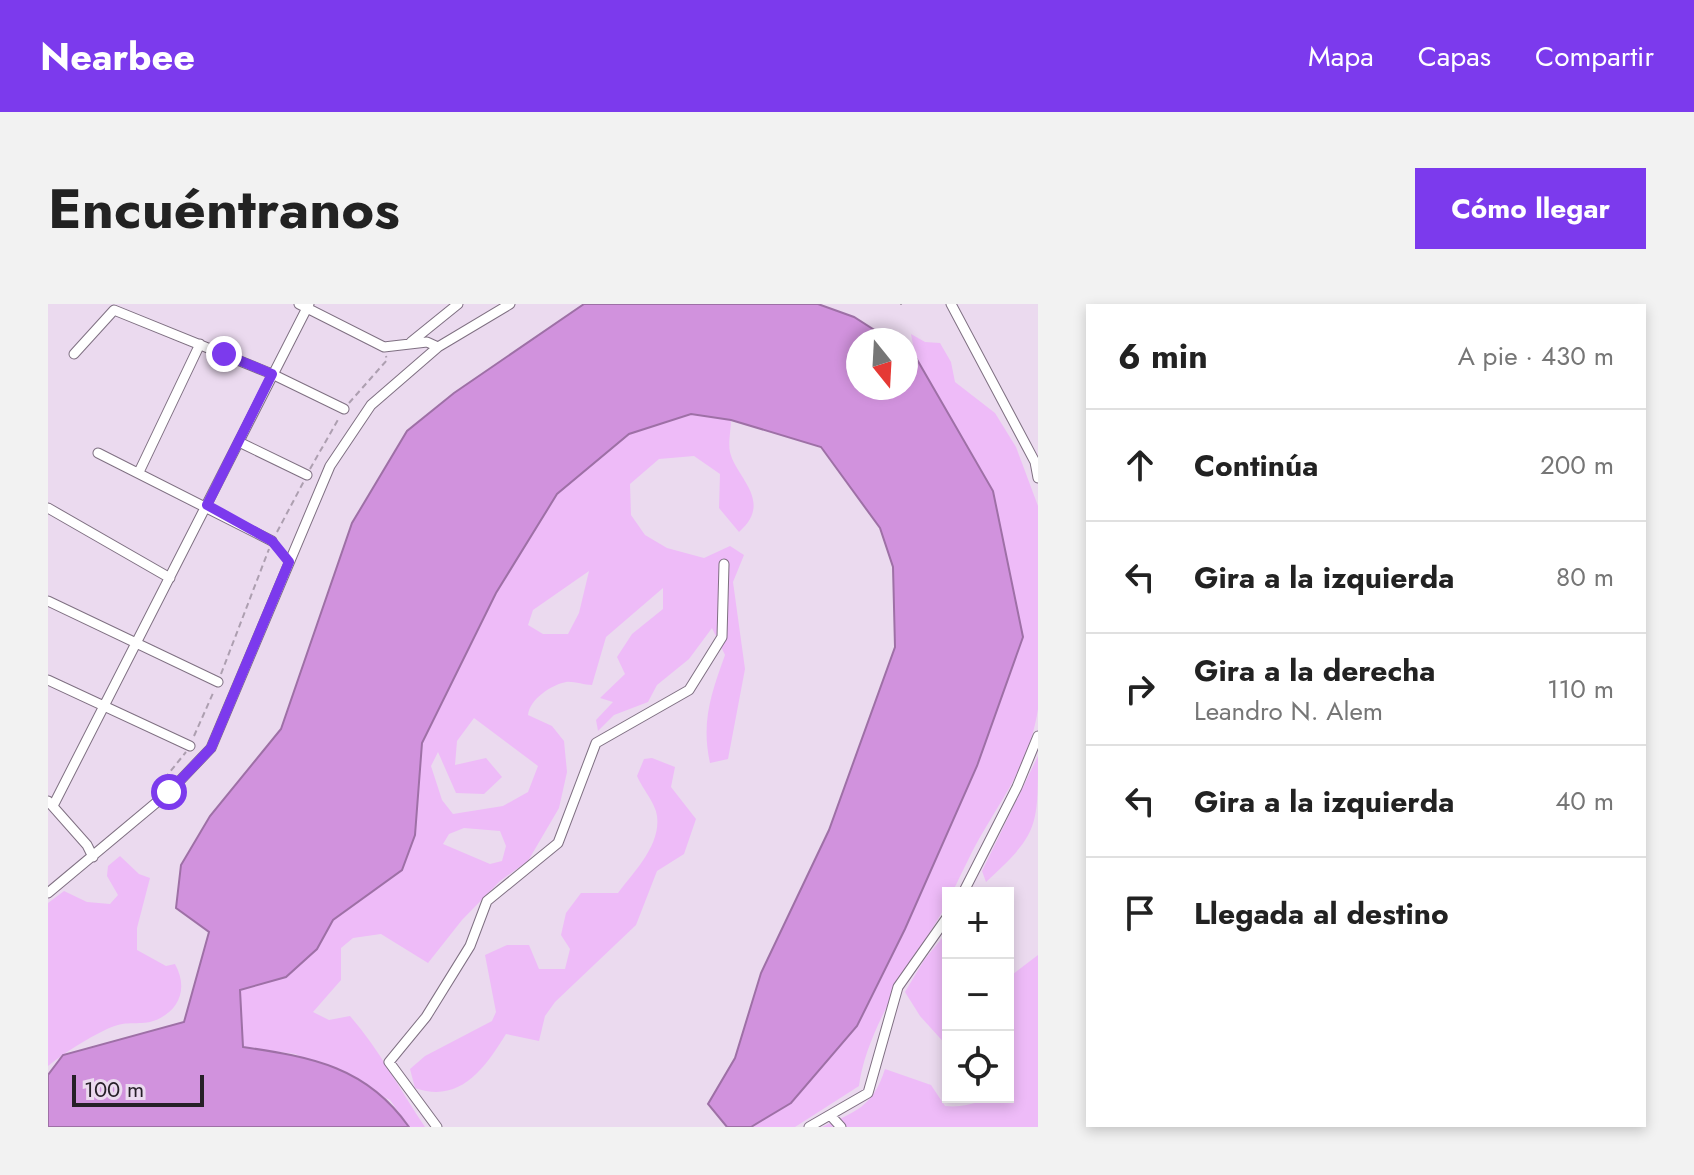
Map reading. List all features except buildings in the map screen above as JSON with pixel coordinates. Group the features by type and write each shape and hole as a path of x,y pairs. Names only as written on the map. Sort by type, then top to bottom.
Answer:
{"street":[{"path":"411,343 458,304"},
{"path":"48,893 169,792 211,748 330,466 371,405 438,347 510,304"},
{"path":"951,304 1035,462 1038,478"},
{"path":"93,857 51,802 137,644 305,305 384,347 427,342 438,347"},
{"path":"74,354 114,310 272,374 344,409"},
{"path":"139,472 200,344"},
{"path":"239,442 307,475"},
{"path":"98,453 207,505 272,541"},
{"path":"48,508 170,578"},
{"path":"437,1127 389,1062 426,1017 470,946 487,901 558,843 596,743 689,690 722,637 724,564"},
{"path":"48,601 218,682"},
{"path":"48,680 190,746"},
{"path":"966,887 1017,787 1038,736"},
{"path":"809,1127 868,1093 898,987 942,925"},
{"path":"830,1115 841,1127"}],"path":[{"path":"145,801 190,746 272,541 344,409 387,360 384,347"}],"shaded area":[{"path":"584,304 818,304 854,317 871,328 846,328 846,400 918,400 918,361 993,491 1023,637 977,766 905,929 857,1026 791,1103 751,1127 727,1127 708,1104 735,1058 761,973 829,830 895,647 893,567 880,528 821,447 731,420 691,414 629,434 557,494 496,593 422,743 415,835 402,870 333,920 317,949 286,977 240,990 243,1047 292,1055 336,1068 375,1091 409,1127 48,1127 48,1075 63,1055 184,1022 209,932 176,908 181,865 210,816 281,729 352,523 407,431 454,393"},
{"path":"918,338 940,343 951,362 955,382 995,413 1016,447 1038,506 1038,709 1030,743 955,887 942,887 942,912 881,1018 863,1064 859,1086 795,1127 751,1127 791,1103 857,1026 905,929 977,766 1023,637 935,393 918,362"},
{"path":"691,414 731,420 730,452 753,500 749,521 739,532 719,508 720,474 694,456 659,459 630,484 631,515 645,535 667,548 704,558 730,546 744,555 733,582 745,669 728,759 710,763 707,748 709,708 725,655 712,628 689,659 657,685 648,702 614,715 598,731 596,720 613,702 600,698 625,674 617,657 632,634 663,609 663,588 606,637 592,685 566,682 537,698 528,715 552,726 564,741 567,772 559,808 528,861 500,881 462,920 428,963 381,934 353,938 341,948 341,980 313,1012 329,1020 350,1016 361,1029 425,1127 409,1127 390,1100 295,1054 243,1047 240,990 286,977 317,949 333,920 402,870 415,835 422,743 496,593 557,494 629,434","holes":["589,571 579,613 568,634 543,634 528,625 533,610","474,718 538,766 528,792 503,806 453,814 442,800 431,766 438,752 456,793 484,794 502,777 486,758 455,765 457,741","464,828 500,831 506,846 502,861 490,864 443,844 449,834"]},
{"path":"1038,756 1037,799 1032,828 1016,852 986,882 982,871"},
{"path":"652,758 675,767 671,787 696,819 684,854 657,871 636,925 555,1002 545,1016 539,1041 506,1034 470,1080 445,1091 415,1088 410,1069 425,1056 492,1021 496,1012 485,955 507,945 529,945 539,969 565,969 570,949 561,935 566,913 581,893 618,893 651,848 657,816 637,776 644,759"},
{"path":"120,856 139,874 150,878 137,928 137,950 166,966 175,964 181,982 179,999 160,1018 107,1029 48,1066 48,903 64,891 87,902 110,904 118,895 107,876 108,866"},
{"path":"942,938 942,1040 920,1016 905,992 924,960"},
{"path":"1038,955 1038,1127 822,1127 861,1107 875,1092 885,1069 931,1085 945,1106 1014,1103 1014,973"}],"route":[{"path":"169,792 211,748 289,562 272,541 207,505 272,374 224,354"}]}
